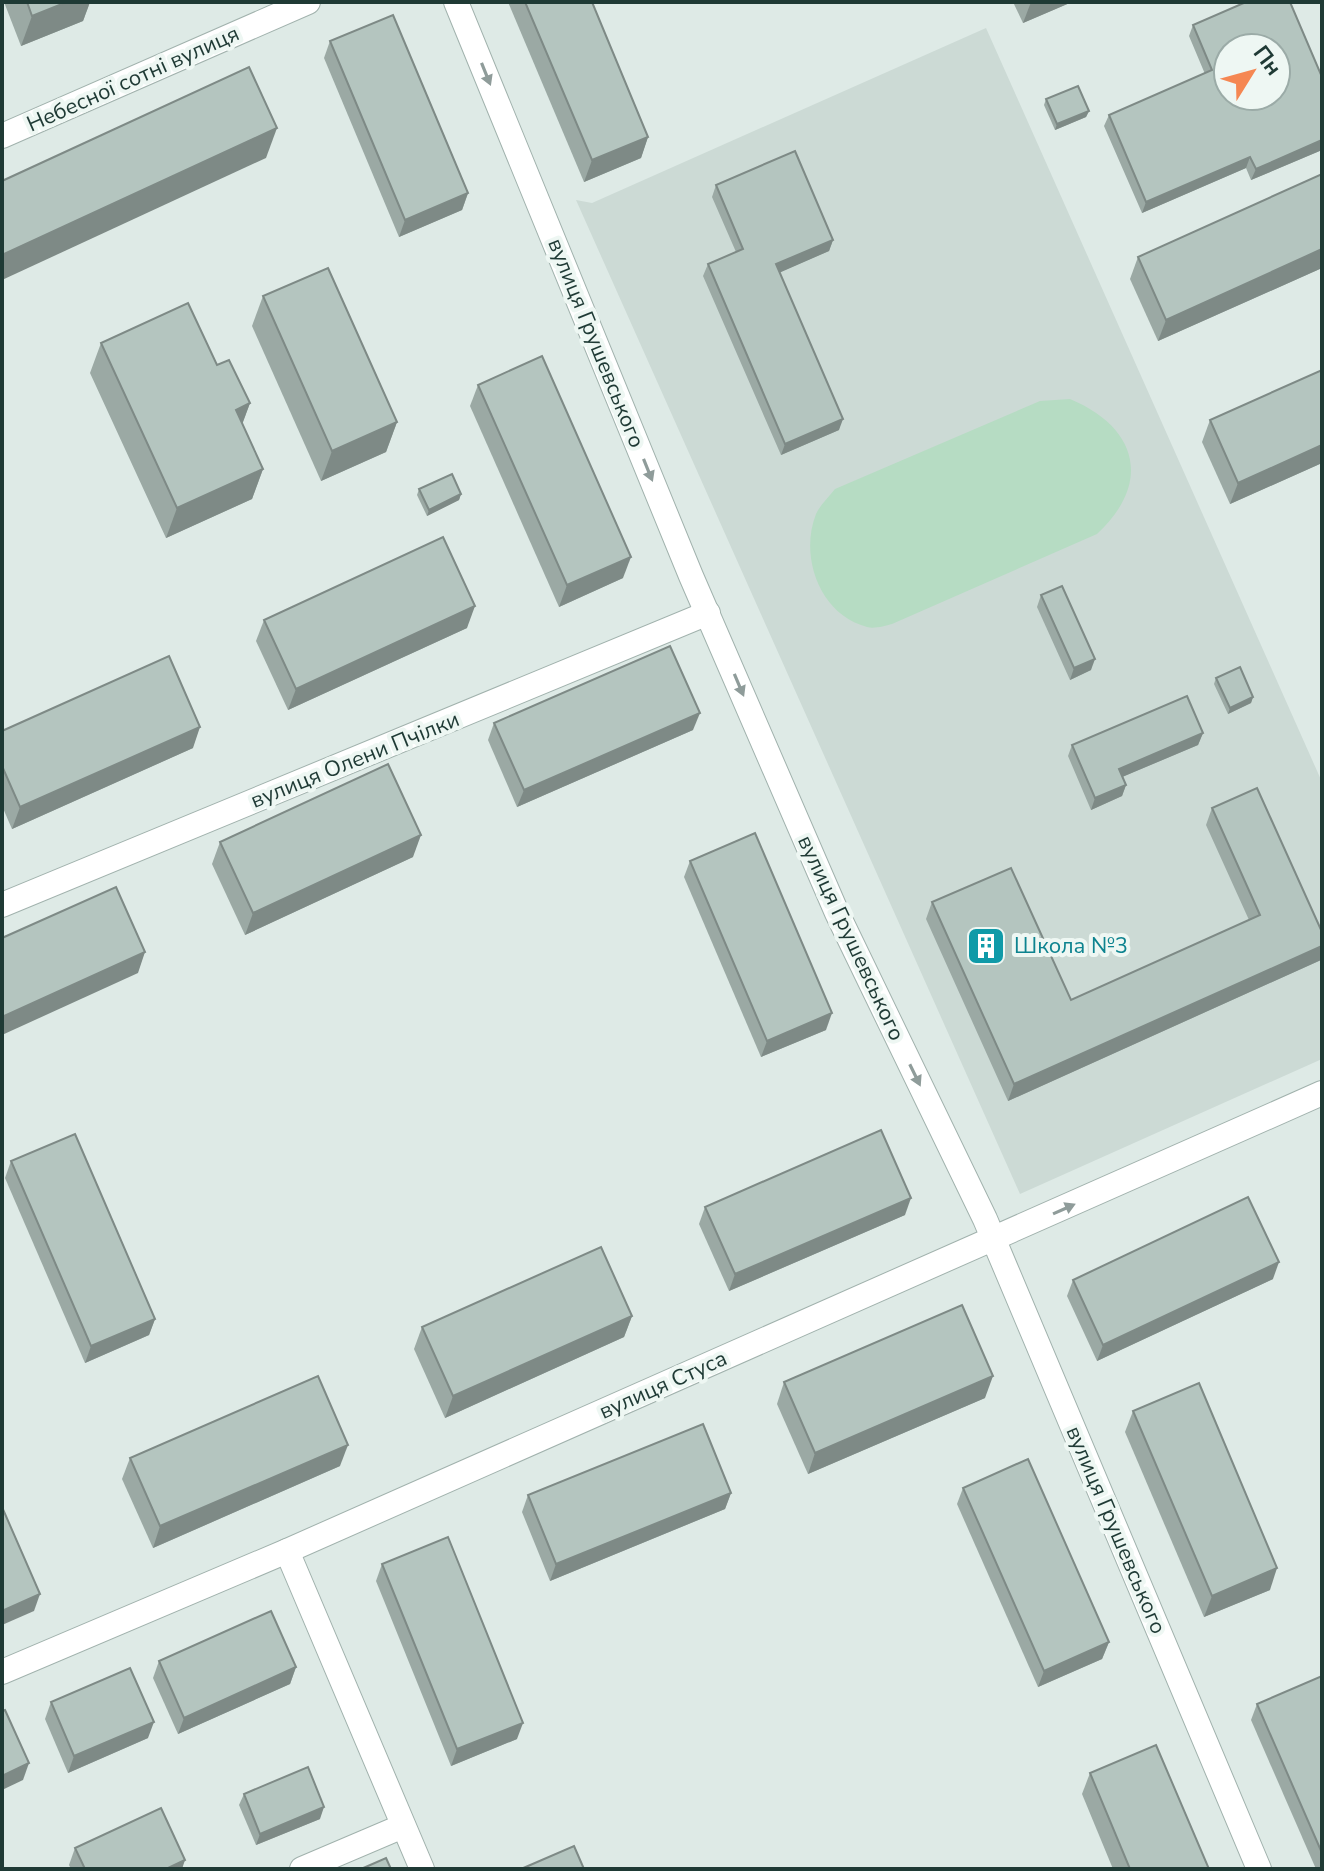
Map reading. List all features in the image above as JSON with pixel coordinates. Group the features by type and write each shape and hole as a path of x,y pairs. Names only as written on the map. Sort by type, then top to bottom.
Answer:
{"street":[{"name":"Небесної сотні вулиця","path":"2,136 308,2"},
{"name":"вулиця Грушевського","path":"456,2 708,613 837,913 992,1240 1259,1869"},
{"name":"вулиця Олени Пчілки","path":"2,905 708,613"},
{"name":"вулиця Стуса","path":"2,1672 287,1551 1322,1093"},
{"path":"287,1551 422,1869"},
{"path":"302,1869 403,1826"}],"shaded area":[{"path":"986,28 1322,782 1322,1059 1020,1194 576,200 592,203"}],"green space":[{"path":"1070,399 1093,411 1110,425 1123,440 1130,458 1131,476 1126,495 1115,514 1097,534 892,624 867,627 837,610 818,582 810,548 816,514 835,489 1040,401"}],"building":[{"path":"27,2 67,2 32,16"},
{"path":"525,2 592,2 648,137 592,160"},
{"path":"1246,2 1290,2 1322,77 1322,140 1256,169 1250,157 1146,202 1109,115 1212,70 1193,25"},
{"path":"393,15 468,193 405,220 330,41"},
{"path":"249,67 277,128 2,255 2,181"},
{"path":"1078,86 1089,111 1057,124 1046,99"},
{"path":"795,151 833,240 776,264 843,419 785,444 708,264 743,249 716,185"},
{"path":"1322,174 1322,249 1166,320 1138,257"},
{"path":"328,268 397,422 332,451 263,296"},
{"path":"188,303 217,365 229,360 250,403 236,410 263,469 177,508 101,343"},
{"path":"542,356 631,557 567,585 478,385"},
{"path":"1322,370 1322,445 1238,483 1210,420"},
{"path":"452,474 461,494 429,510 419,489"},
{"path":"443,537 475,606 296,689 264,620"},
{"path":"1062,586 1095,659 1074,668 1041,595"},
{"path":"670,646 700,713 524,790 494,723"},
{"path":"169,656 200,727 20,807 2,766 2,731"},
{"path":"1240,667 1253,697 1230,708 1216,678"},
{"path":"1187,696 1203,733 1119,769 1126,785 1095,798 1072,745"},
{"path":"388,764 421,835 253,913 220,842"},
{"name":"Школа №3","path":"1257,788 1322,932 1322,946 1014,1084 932,902 1011,868 1071,1000 1260,915 1212,808"},
{"path":"755,833 832,1013 767,1041 690,861"},
{"path":"116,887 145,952 2,1017 2,938"},
{"path":"881,1130 911,1198 735,1274 705,1207"},
{"path":"75,1134 155,1319 91,1346 11,1161"},
{"path":"1248,1197 1279,1262 1103,1345 1073,1280"},
{"path":"601,1247 632,1316 453,1396 422,1327"},
{"path":"962,1305 993,1376 815,1453 784,1382"},
{"path":"318,1376 348,1445 160,1526 130,1458"},
{"path":"1199,1383 1277,1568 1212,1596 1133,1411"},
{"path":"703,1424 731,1493 556,1564 528,1495"},
{"path":"1028,1459 1109,1642 1044,1671 963,1488"},
{"path":"2,1507 40,1594 2,1611"},
{"path":"448,1537 523,1723 457,1749 382,1564"},
{"path":"271,1611 296,1667 184,1718 159,1661"},
{"path":"130,1668 154,1722 74,1756 51,1702"},
{"path":"1322,1676 1322,1853 1257,1704"},
{"path":"5,1710 29,1763 2,1776 2,1711"},
{"path":"1156,1745 1209,1869 1130,1869 1090,1773"},
{"path":"308,1767 324,1807 260,1834 244,1794"},
{"path":"161,1808 185,1860 166,1869 85,1869 75,1848"},
{"path":"574,1846 584,1869 521,1869"},
{"path":"386,1858 391,1869 361,1869"}],"place":[{"name":"Школа №3","path":"986,946"}]}
